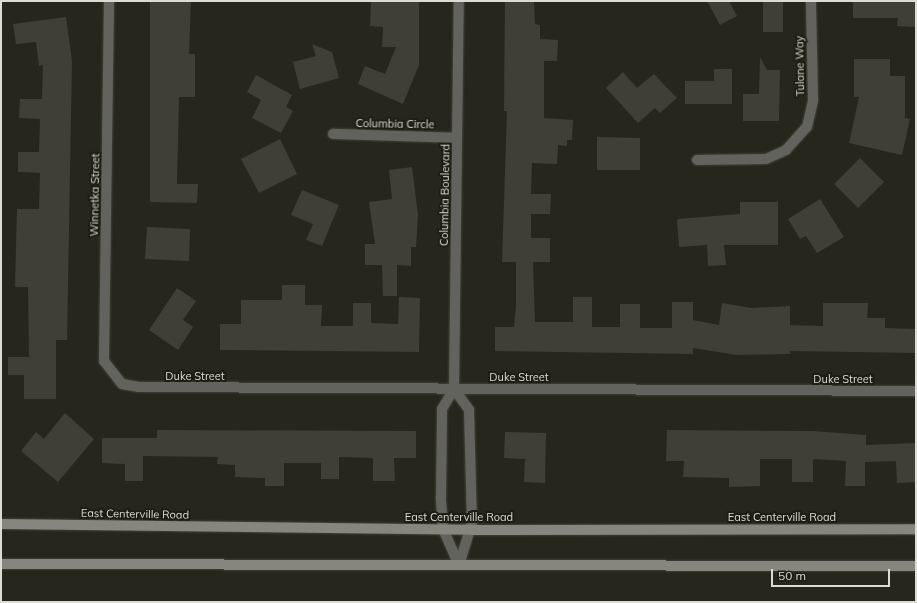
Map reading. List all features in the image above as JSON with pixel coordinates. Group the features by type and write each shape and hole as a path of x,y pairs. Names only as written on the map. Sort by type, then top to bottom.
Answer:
{"main road":[{"name":"East Centerville Road","path":"1,524 472,530 916,529"},
{"path":"1,564 916,566"}],"street":[{"name":"Winnetka Street","path":"110,1 104,361 122,384"},
{"name":"Columbia Boulevard","path":"454,389 460,1"},
{"name":"Tulane Way","path":"697,160 766,159 786,150 808,127 813,100 811,1"},
{"name":"Columbia Circle","path":"333,134 457,138"},
{"name":"Duke Street","path":"122,384 138,387 916,392"},
{"path":"454,389 469,410 472,530 459,565 443,529 442,409 454,389"}],"building":[{"path":"150,1 191,1 189,54 195,54 195,97 179,97 177,184 198,184 197,203 150,202"},
{"path":"371,1 419,1 419,65 403,104 358,84 365,66 385,74 396,47 382,47 383,27 370,26"},
{"path":"505,1 534,1 535,24 540,25 540,39 558,40 557,61 544,61 544,118 573,120 572,140 567,140 567,146 558,145 557,164 532,163 531,194 551,194 550,214 531,214 531,238 550,238 550,262 533,262 535,322 573,322 573,297 592,297 592,327 620,327 620,304 640,304 640,328 672,328 672,302 693,302 693,320 719,325 722,303 751,308 790,306 790,325 823,326 823,303 868,303 867,318 885,318 885,328 916,329 916,353 790,351 790,354 737,355 693,348 693,354 495,351 495,327 514,327 516,305 516,262 502,262 507,111 504,111"},
{"path":"707,1 729,1 737,16 720,25"},
{"path":"763,1 783,1 783,32 763,32"},
{"path":"853,1 916,1 916,27 897,26 898,18 853,18"},
{"path":"66,17 72,61 67,340 56,340 56,399 24,399 24,375 8,375 8,357 29,357 28,287 15,287 17,209 39,209 40,173 18,172 18,152 39,152 40,119 19,118 20,99 42,99 43,65 39,66 36,42 16,44 13,24"},
{"path":"312,44 332,52 339,78 300,89 293,62 316,56"},
{"path":"760,57 767,70 780,70 779,121 743,121 743,94 759,94"},
{"path":"854,59 890,59 890,76 905,76 905,118 910,119 902,155 849,143 859,97 854,97"},
{"path":"714,69 732,69 732,104 685,104 685,81 714,81"},
{"path":"623,72 637,88 654,74 677,98 660,113 655,108 638,123 606,88"},
{"path":"256,75 292,95 286,107 293,111 281,133 252,118 261,100 247,92"},
{"path":"597,137 640,138 640,170 597,170"},
{"path":"280,139 297,174 259,193 241,159"},
{"path":"860,158 884,182 858,208 834,184"},
{"path":"412,167 418,215 416,247 411,247 411,266 397,265 397,296 383,296 382,265 365,265 365,244 375,244 369,202 392,199 389,170"},
{"path":"302,190 339,205 322,246 306,240 313,224 291,215"},
{"path":"820,199 844,237 817,253 806,236 800,239 788,219"},
{"path":"740,202 778,202 778,245 724,245 726,265 708,266 707,245 679,247 677,219 740,214"},
{"path":"147,227 190,229 189,261 145,259"},
{"path":"282,285 305,285 305,305 322,305 321,326 353,326 353,303 371,303 371,323 398,324 399,297 420,298 419,352 220,350 220,324 241,324 241,300 282,300"},
{"path":"177,288 196,301 183,320 193,327 178,350 149,330"},
{"path":"65,413 94,439 58,482 21,451 36,432 44,439"},
{"path":"157,430 416,431 416,458 394,458 395,481 373,481 373,458 339,457 339,479 321,479 321,463 284,463 284,486 265,486 265,478 235,477 235,465 217,464 218,457 143,456 143,481 125,481 125,464 102,463 102,438 157,438"},
{"path":"667,430 813,431 866,435 866,445 916,443 916,482 897,483 896,461 865,462 865,486 845,486 846,461 813,459 813,482 792,482 792,459 760,459 760,486 729,487 729,478 683,477 684,461 666,461"},
{"path":"505,432 546,433 545,483 524,482 525,459 504,458"}]}
